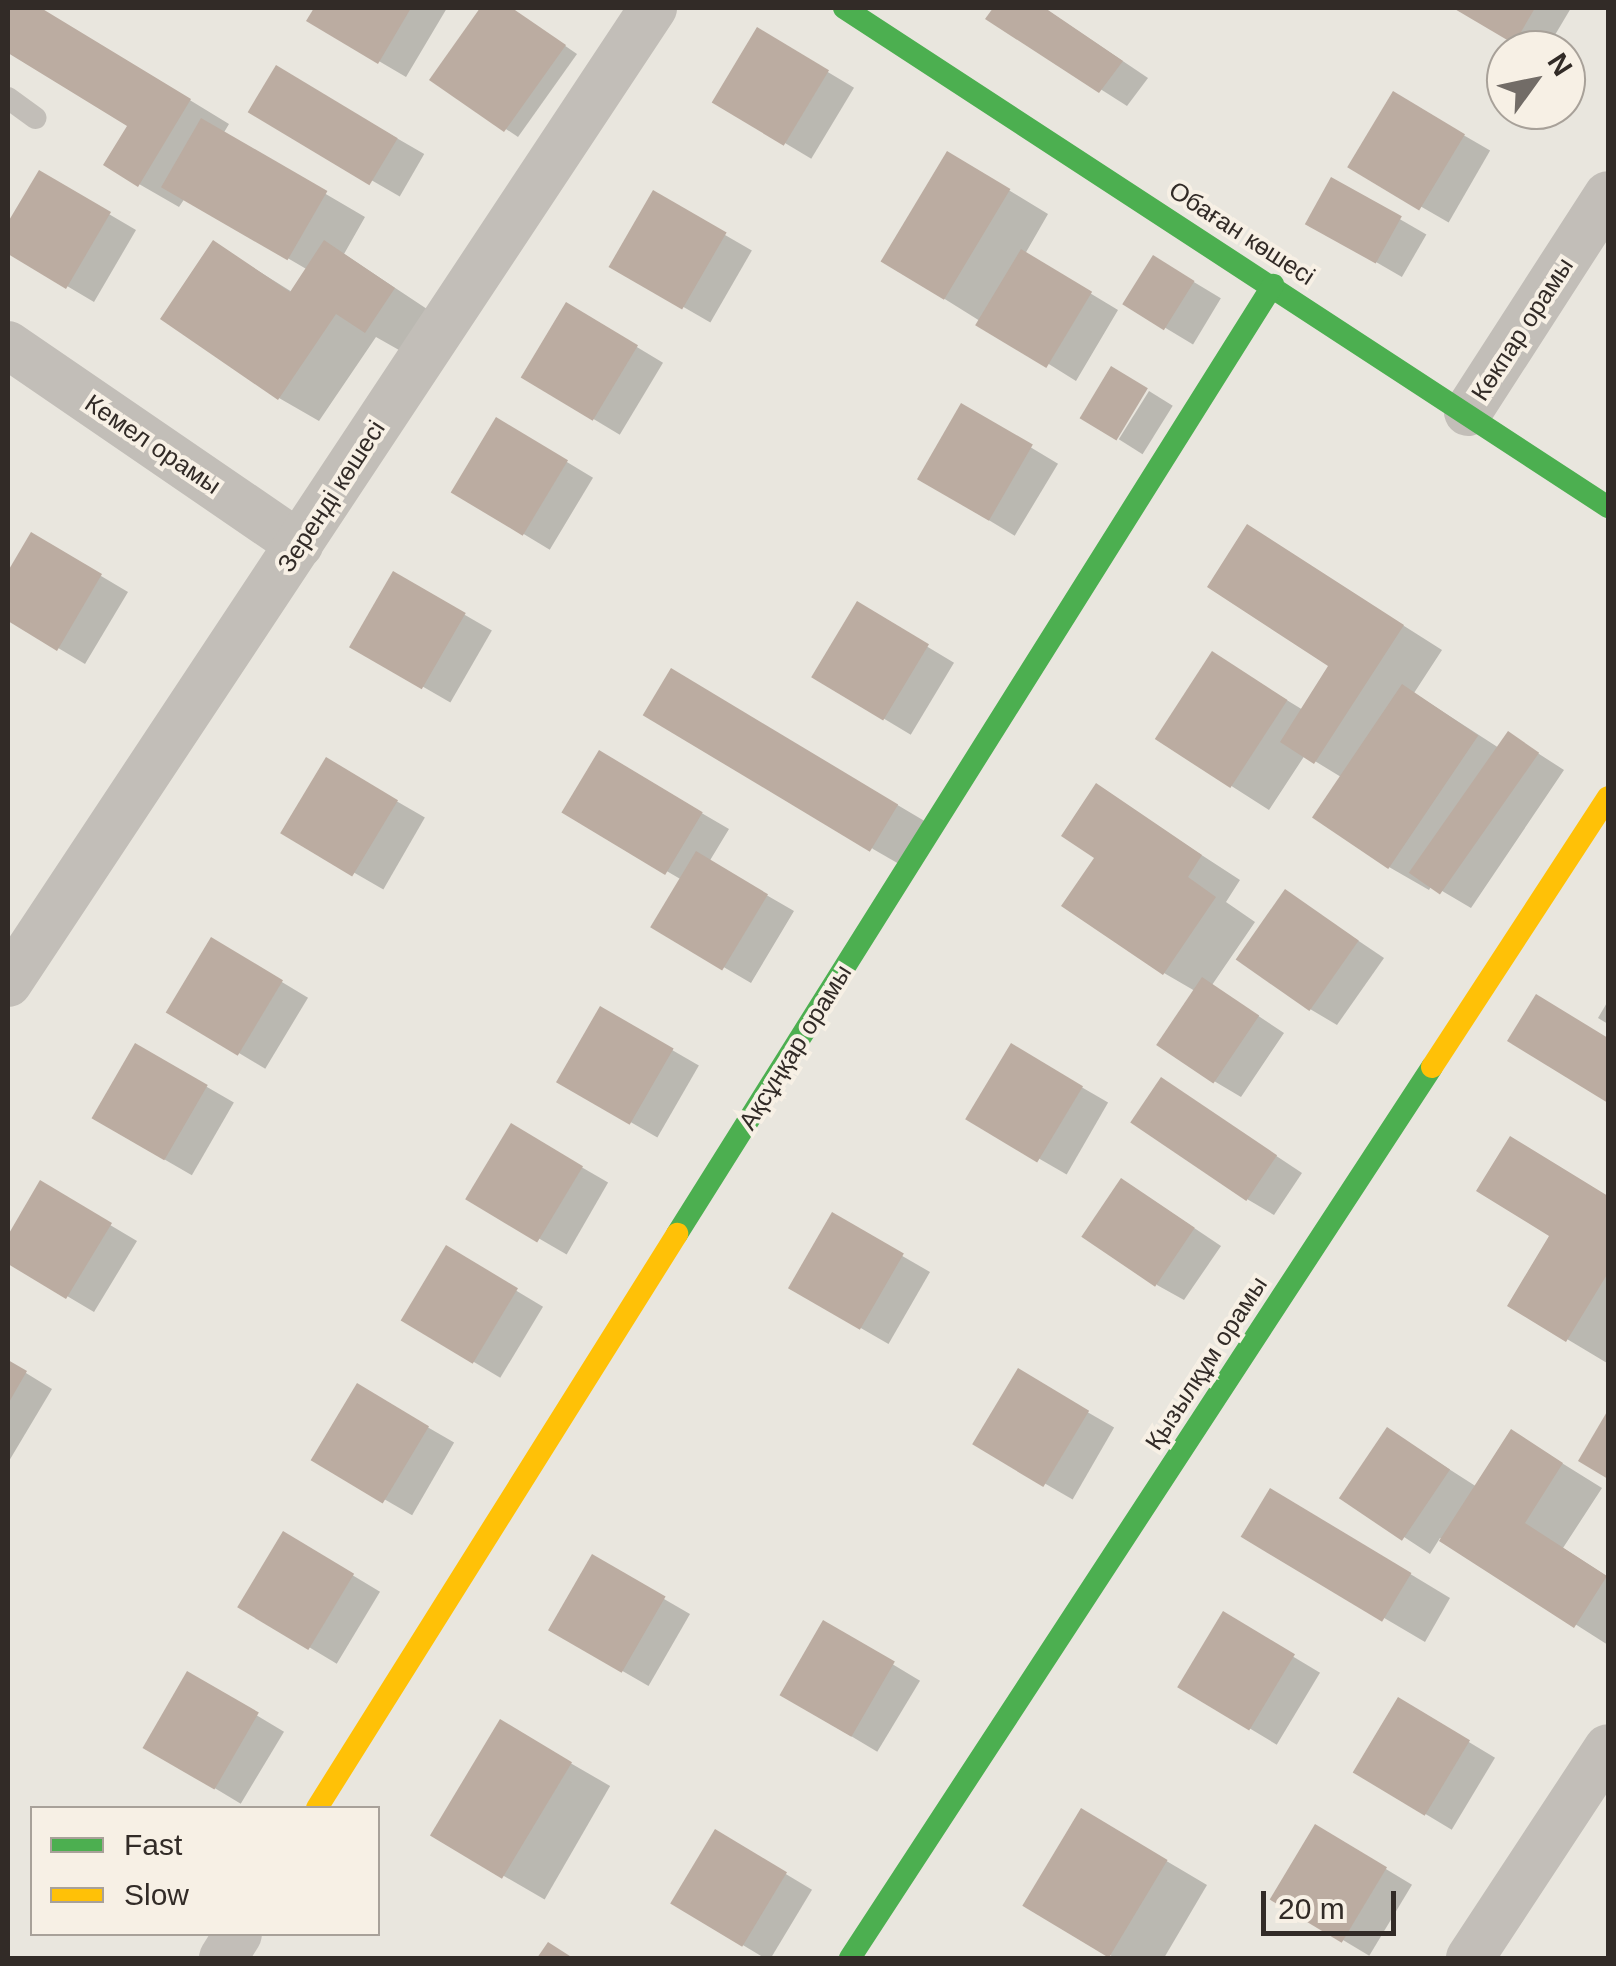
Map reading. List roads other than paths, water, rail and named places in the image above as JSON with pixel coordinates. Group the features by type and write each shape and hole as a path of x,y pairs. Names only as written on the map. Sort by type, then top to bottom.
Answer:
{"street":[{"name":"Зеренді көшесі","path":"8,983 653,8"},
{"name":"Обаған көшесі","path":"844,8 1608,507"},
{"name":"Көкпар орамы","path":"1468,412 1608,195"},
{"name":"Ақсұңқар орамы","path":"318,1806 1274,286"},
{"name":"Кемел орамы","path":"8,345 299,544"},
{"name":"Қызылқұм орамы","path":"850,1958 1608,797"},
{"path":"1470,1958 1608,1748"},
{"path":"223,1958 237,1936"}],"lane":[{"path":"8,98 36,118"}]}
